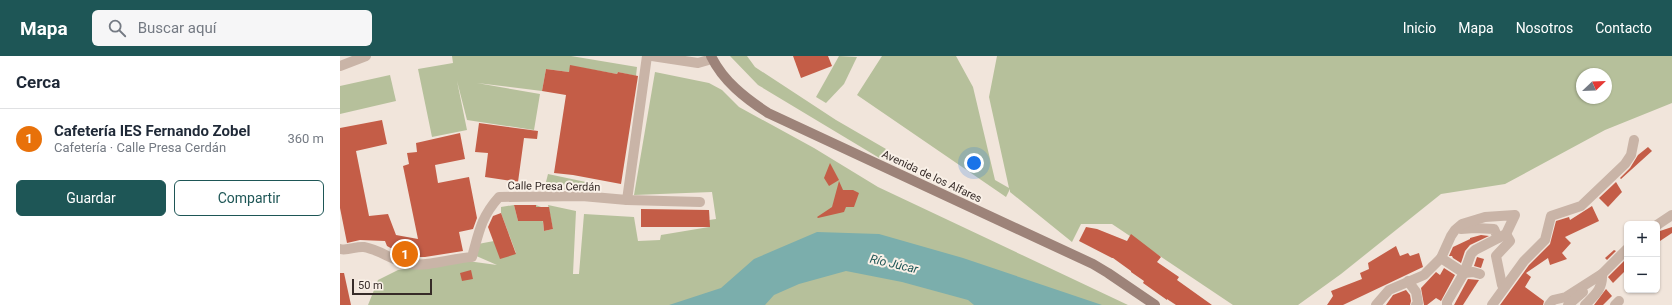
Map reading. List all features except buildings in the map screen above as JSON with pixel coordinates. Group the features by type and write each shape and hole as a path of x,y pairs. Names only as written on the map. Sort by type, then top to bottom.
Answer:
{"street":[{"path":"340,66 366,56"},
{"path":"627,200 647,56"},
{"path":"652,56 698,63 712,57"},
{"name":"Avenida de los Alfares","path":"712,57 721,74 732,86 768,113 1088,262 1108,272 1155,305"},
{"path":"1492,305 1524,261 1545,240 1551,216 1581,206 1625,164 1631,155 1634,140"},
{"name":"Calle Presa Cerdán","path":"340,249 363,247 412,265 446,261 458,257 472,257 482,220 499,197 582,196 627,200 700,202"},
{"path":"1376,305 1389,290 1424,275 1441,258 1455,230 1462,224 1485,217 1515,215 1502,236 1471,254 1464,273 1447,302 1447,305"},
{"path":"1660,223 1672,215"},
{"path":"1455,230 1475,228 1494,229 1510,241 1496,256 1502,285"},
{"path":"1549,305 1553,300 1566,297 1602,274 1624,252"},
{"path":"1441,258 1464,273 1468,271 1480,274"},
{"path":"1585,305 1599,291 1602,282 1602,274"},
{"path":"1408,281 1416,292 1418,302 1416,305"},
{"path":"1568,305 1584,290 1586,284"}],"green space":[{"path":"452,56 571,56 637,67 636,76 618,72 617,74 571,66 569,72 546,69 542,91 477,83 540,94 534,130 467,120 457,81 467,130 432,137 418,69 453,63"},
{"path":"730,56 747,56 755,67 836,120 886,149 881,159 758,85"},
{"path":"839,56 857,57 844,84 826,103 816,97"},
{"path":"882,56 956,56 973,87 995,180 1009,188 989,97 997,56 1672,56 1672,103 1605,130 1505,184 1441,194 1341,274 1298,305 1233,305 1112,224 1081,224 1072,242 1010,192 1010,189 1006,197 857,95"},
{"path":"655,72 709,83 722,90 739,107 814,148 878,187 1128,305 368,305 378,280 398,270 460,260 497,265 474,255 478,244 494,241 516,253 501,213 501,207 514,205 518,221 536,221 536,205 541,207 544,231 553,229 548,205 576,211 573,274 579,274 584,214 634,217 638,241 660,240 661,235 709,227 709,220 716,219 712,192 634,195"},
{"path":"390,75 396,101 340,114 340,86"},
{"path":"548,174 600,185 599,191 554,189 546,182"}],"water":[{"name":"Río Júcar","path":"817,232 879,234 963,258 1102,305 974,305 968,300 902,282 846,271 799,284 774,295 765,305 669,305 721,288 754,259"}],"place":[{"name":"Cafetería IES Fernando Zobel","path":"405,254"}]}
